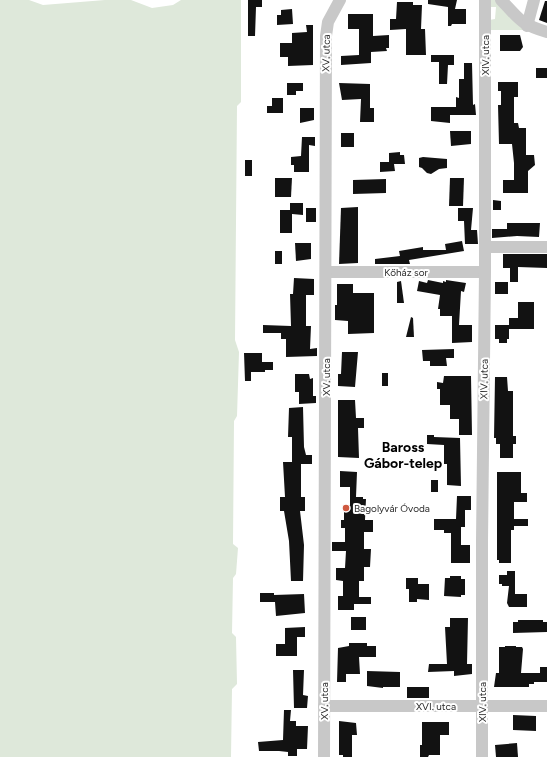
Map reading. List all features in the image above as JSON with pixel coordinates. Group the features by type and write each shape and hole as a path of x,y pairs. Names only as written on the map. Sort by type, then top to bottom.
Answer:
{"street":[{"name":"XV. utca","path":"324,757 326,36 328,22 340,0"},
{"name":"XIV. utca","path":"482,757 486,0"},
{"path":"501,0 516,18 526,26 547,32"},
{"path":"526,26 534,0"},
{"path":"485,247 547,247"},
{"name":"Kőház sor","path":"326,272 485,272"},
{"name":"XVI. utca","path":"324,706 547,706"}],"green space":[{"path":"0,0 29,0 43,5 105,0 131,0 152,8 173,5 181,0 241,0 241,102 237,106 235,340 239,352 237,416 234,421 233,544 238,548 236,574 233,578 232,633 236,637 237,684 232,689 231,757 0,757"},
{"path":"490,0 498,0 525,30 489,30 489,20 495,19 496,7 489,7"}],"building":[{"path":"248,0 262,0 262,7 256,7 255,36 248,36"},
{"path":"428,0 457,0 455,9 466,9 466,24 452,24 451,26 448,26 448,7 428,4"},
{"path":"545,1 547,1 547,23 539,20"},
{"path":"397,2 413,2 413,5 422,5 421,29 425,29 426,55 406,55 406,29 390,30 390,19 396,19"},
{"path":"292,9 293,24 277,25 277,15 281,15 281,10"},
{"path":"348,14 373,14 373,36 389,35 389,48 386,48 387,51 371,52 371,63 341,65 341,56 359,55 359,29 348,29"},
{"path":"306,25 313,25 313,65 288,66 288,57 280,57 280,43 292,43 292,33 307,32"},
{"path":"500,35 520,35 523,47 520,51 500,51"},
{"path":"431,55 454,55 454,65 448,65 447,84 439,84 439,62 431,62"},
{"path":"464,63 472,63 473,105 475,104 476,115 450,115 450,123 431,121 431,107 456,107 456,97 459,98 459,79 464,79"},
{"path":"536,68 547,68 547,78 536,78"},
{"path":"498,82 518,82 518,97 514,97 514,123 518,123 519,128 526,128 526,155 534,155 535,165 528,171 528,193 503,193 503,180 514,180 514,163 512,144 499,144 498,105 501,105 501,91 498,91"},
{"path":"287,83 303,83 303,91 296,91 296,95 287,95"},
{"path":"339,83 370,84 370,108 374,108 374,122 360,122 361,99 342,100"},
{"path":"272,98 283,98 283,113 267,113 267,106 272,106"},
{"path":"300,108 314,108 314,120 300,123"},
{"path":"450,131 471,131 471,144 451,146"},
{"path":"341,133 354,133 354,147 341,147"},
{"path":"302,137 315,137 315,146 309,145 309,172 294,172 294,165 291,165 291,157 301,156"},
{"path":"400,152 400,155 404,155 405,164 394,164 395,171 380,172 380,162 389,162 389,153"},
{"path":"419,158 447,159 447,168 439,169 431,174 427,173 419,167"},
{"path":"245,160 252,160 252,176 245,176"},
{"path":"275,178 292,178 291,197 275,197"},
{"path":"450,178 464,178 463,206 449,206"},
{"path":"386,179 386,193 353,194 353,180"},
{"path":"493,200 501,201 501,210 493,210"},
{"path":"290,203 303,203 303,215 292,214 292,233 280,233 280,210 290,210"},
{"path":"358,207 358,263 339,264 341,208"},
{"path":"306,208 316,208 316,222 306,222"},
{"path":"458,208 473,208 471,230 477,230 478,244 465,244 464,221 458,221"},
{"path":"507,223 540,223 539,237 517,236 492,238 492,229 507,229"},
{"path":"462,241 464,251 409,260 410,264 375,264 375,259 400,256 399,251 423,247 423,250 446,250 445,244"},
{"path":"295,243 311,243 311,259 296,261"},
{"path":"275,251 282,251 282,264 275,264"},
{"path":"503,254 547,254 547,268 518,267 518,282 510,282 510,268 503,268"},
{"path":"294,278 314,279 314,295 306,295 306,326 311,326 310,349 317,348 317,356 286,357 286,339 281,339 281,333 263,333 263,325 291,326 290,294 293,294"},
{"path":"428,280 443,283 443,281 446,282 446,280 466,283 464,292 461,291 459,325 472,325 472,342 452,343 452,316 440,316 440,309 438,309 440,295 417,291 419,281 427,283"},
{"path":"401,281 404,303 397,303 397,282"},
{"path":"495,282 508,282 508,294 495,294"},
{"path":"337,284 353,284 353,293 374,293 374,333 348,334 348,321 335,320"},
{"path":"518,302 534,302 534,329 509,329 509,318 518,318"},
{"path":"411,317 413,318 414,337 406,337"},
{"path":"495,325 509,325 509,339 507,339 507,343 499,343 499,339 495,339"},
{"path":"454,349 454,358 446,358 447,366 430,366 430,361 423,361 422,350"},
{"path":"342,352 358,352 355,387 338,386 338,374 341,374"},
{"path":"244,353 262,353 262,362 273,362 273,370 265,370 265,372 251,372 251,381 245,381"},
{"path":"382,373 388,373 388,386 382,386"},
{"path":"295,374 309,374 310,379 313,378 313,396 316,396 316,403 299,404 299,392 295,392"},
{"path":"444,376 471,376 472,435 459,435 459,419 450,419 450,405 440,405 440,389 437,389 437,382 443,383"},
{"path":"495,377 507,377 508,391 513,391 513,436 516,436 516,444 513,444 513,458 500,458 500,444 496,444 496,438 494,438"},
{"path":"338,400 355,400 356,418 364,418 364,428 358,428 359,458 338,457"},
{"path":"303,407 304,447 306,455 312,455 312,464 301,464 301,497 305,497 305,511 300,511 304,545 303,581 291,581 289,541 284,511 280,511 280,497 285,497 283,462 292,462 292,437 288,437 289,408"},
{"path":"427,435 434,435 434,437 460,438 461,486 447,485 447,464 444,464 444,445 427,444"},
{"path":"340,471 357,472 356,497 363,497 363,499 366,499 365,520 373,520 373,532 364,532 364,549 371,549 370,567 364,567 364,581 359,581 359,597 371,597 371,604 354,604 354,610 338,610 338,596 343,596 343,581 336,580 336,568 345,568 346,551 332,551 332,542 345,542 345,528 341,528 341,520 344,520 344,505 350,505 350,487 340,487"},
{"path":"497,472 521,472 521,493 527,493 527,502 514,502 514,519 528,519 528,526 514,526 514,530 511,530 511,563 499,563 499,560 497,560"},
{"path":"431,480 438,480 438,492 431,492"},
{"path":"457,496 471,496 471,510 465,510 465,527 461,527 461,545 470,545 470,563 451,563 451,533 444,533 444,530 434,530 434,519 456,519"},
{"path":"507,571 515,571 515,594 527,594 527,607 509,607 507,603 509,586 502,586 502,584 499,584 499,575 507,575"},
{"path":"450,576 461,576 461,579 465,579 465,595 461,595 461,597 444,596 445,578 450,578"},
{"path":"406,578 418,578 418,584 429,584 429,600 417,599 417,602 409,602 409,589 406,589"},
{"path":"260,593 274,593 274,595 304,594 305,613 276,616 275,602 260,602"},
{"path":"351,617 366,617 366,630 351,630"},
{"path":"450,618 468,618 467,664 472,664 472,674 454,676 454,671 428,672 429,664 447,664 445,627 450,627"},
{"path":"518,620 543,620 543,622 547,622 547,632 513,633 513,622 518,622"},
{"path":"305,627 305,637 297,637 297,656 276,656 276,644 285,644 285,628"},
{"path":"349,643 367,643 367,646 376,646 376,657 359,657 360,674 346,674 346,682 337,682 338,648 349,646"},
{"path":"499,647 522,647 521,673 540,673 540,667 547,667 547,682 534,682 534,684 529,684 529,687 494,687 496,673 499,673"},
{"path":"293,670 304,670 303,695 308,696 307,708 294,708"},
{"path":"367,671 400,672 400,687 383,688 367,686"},
{"path":"407,687 429,687 429,698 407,698"},
{"path":"284,710 291,710 290,721 296,721 296,726 308,726 307,749 297,749 297,756 288,756 288,752 259,751 258,742 283,740"},
{"path":"513,715 536,716 536,731 513,730"},
{"path":"339,721 356,723 357,735 352,735 352,757 343,757 343,755 339,755"},
{"path":"422,722 449,722 449,735 440,735 440,755 420,757 420,745 422,745"},
{"path":"517,743 518,757 496,757 495,745"}],"place":[{"name":"Bagolyvár Óvoda","path":"346,508"}],"district":[{"name":"Baross Gábor-telep","path":"403,456"}]}
